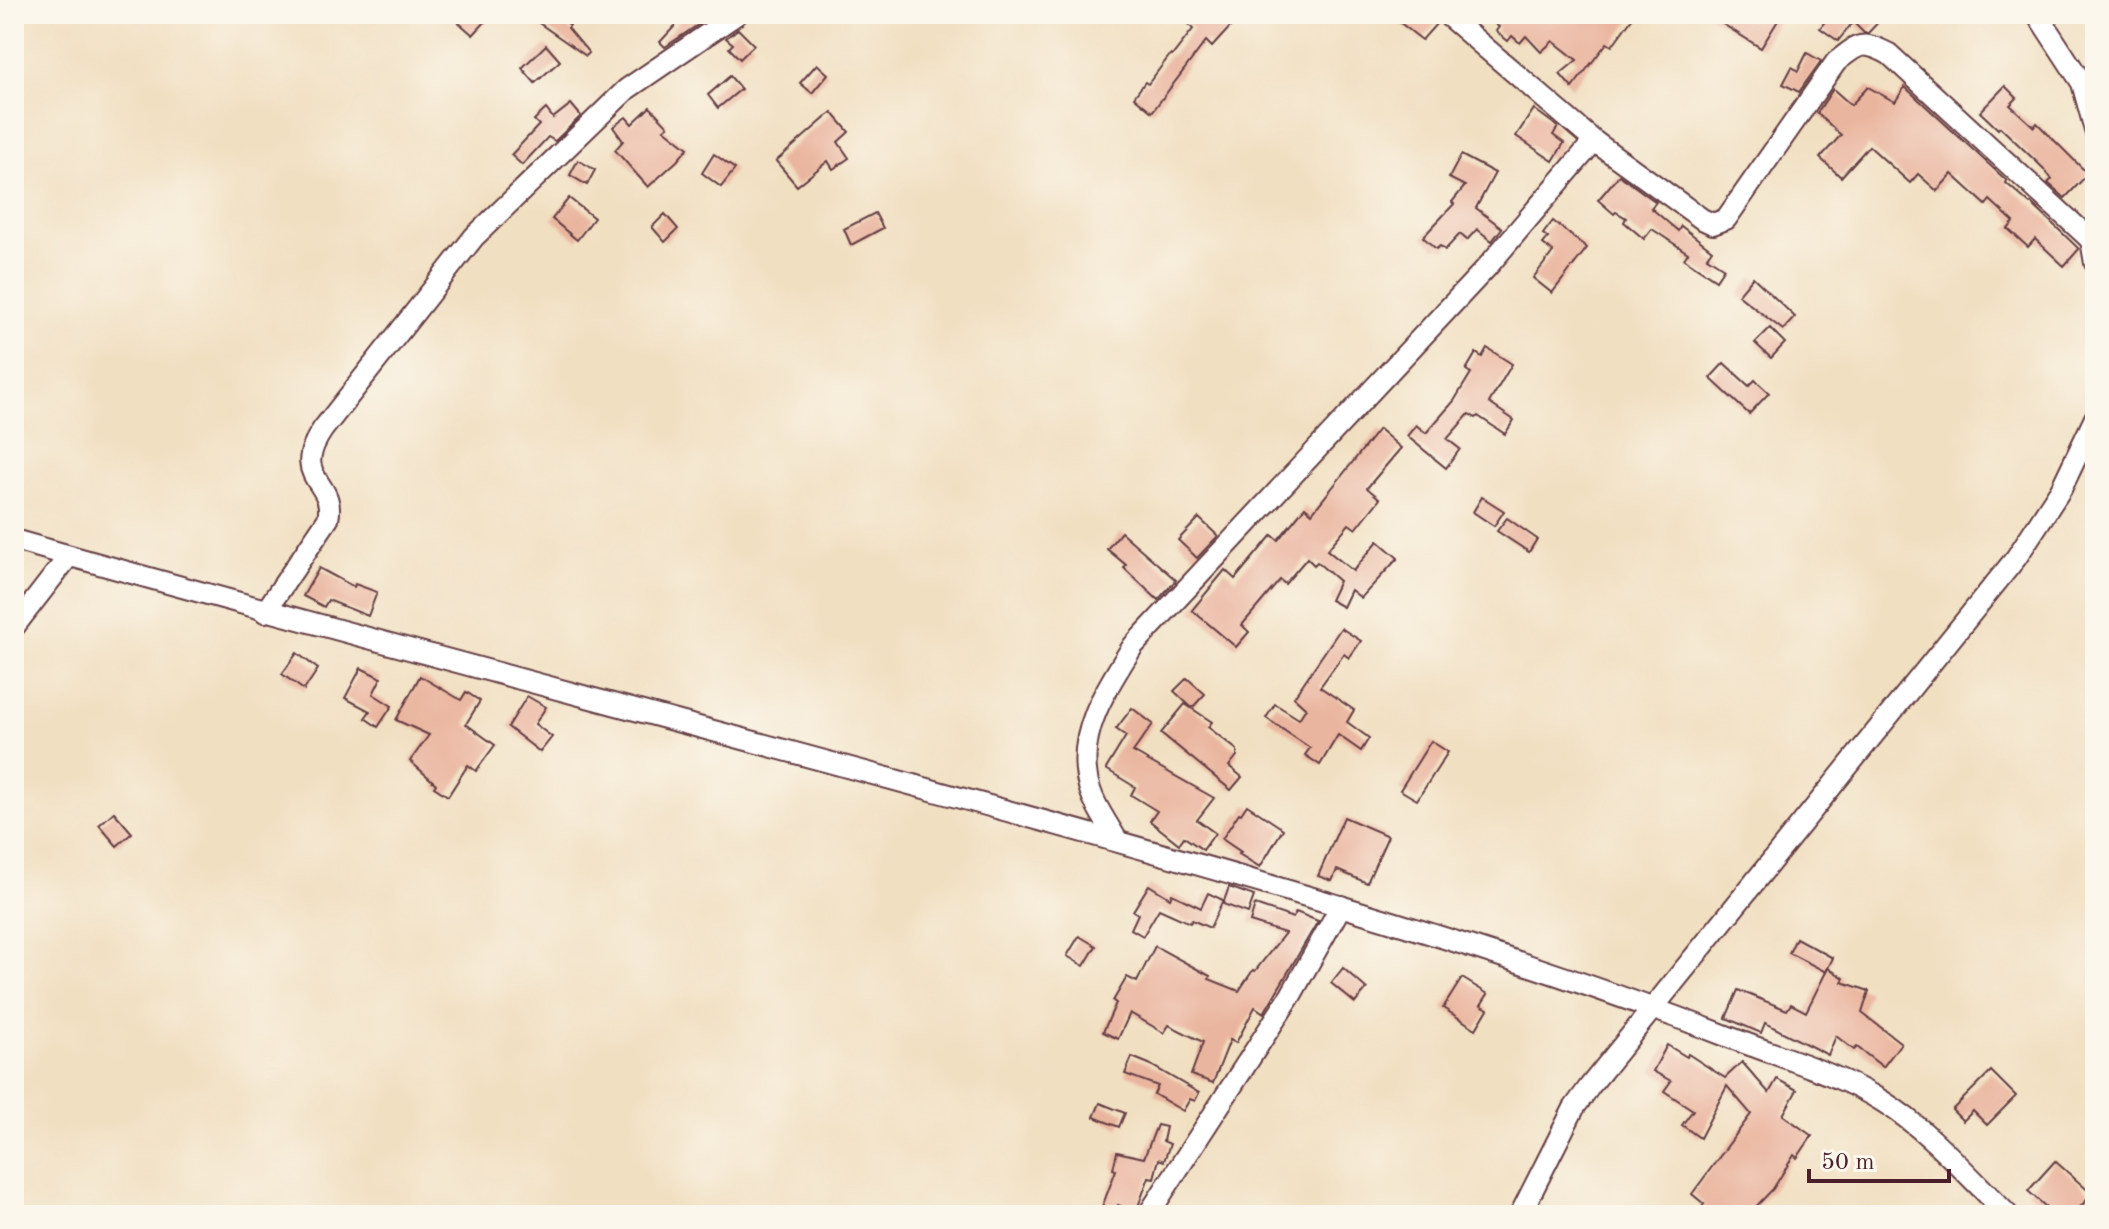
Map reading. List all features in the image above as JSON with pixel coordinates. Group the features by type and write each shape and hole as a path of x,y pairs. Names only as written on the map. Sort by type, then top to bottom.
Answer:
{"street":[{"path":"265,612 328,519 329,502 310,471 309,457 313,444 474,237 627,89 737,14"},
{"path":"1446,14 1594,141 1713,224 1726,219 1836,62 1854,47 1864,44 1889,54 2093,239 2095,263"},
{"path":"2037,14 2082,83 2095,130"},
{"path":"1117,840 1095,803 1087,780 1086,758 1095,712 1133,646 1488,266 1594,141"},
{"path":"1520,1215 1574,1108 2016,558 2061,489 2095,418"},
{"path":"14,540 265,612 1117,840 1486,949 1653,1007 1849,1084 1882,1101 1914,1125 2008,1215"},
{"path":"14,627 69,556"},
{"path":"1148,1215 1291,995 1341,906"}],"building":[{"path":"465,14 479,14 486,21 473,35 458,22"},
{"path":"546,14 556,14 570,25 568,28 589,53 586,56 539,23"},
{"path":"686,14 714,14 665,47 660,42"},
{"path":"1178,14 1242,14 1212,47 1206,41 1152,112 1134,97 1193,29"},
{"path":"1389,14 1428,14 1437,23 1422,40"},
{"path":"1482,14 1635,14 1612,46 1607,43 1572,88 1560,74 1577,60 1553,41 1541,52 1526,36 1520,43 1512,36 1508,41 1496,31 1499,27"},
{"path":"1707,14 1782,14 1761,48"},
{"path":"1831,14 1886,14 1868,33 1853,22 1838,41 1820,28"},
{"path":"738,29 754,45 740,59 729,48 733,44 726,38"},
{"path":"546,45 560,61 535,83 522,68"},
{"path":"1807,53 1821,61 1799,92 1783,84 1792,67 1798,71"},
{"path":"817,64 828,74 812,93 800,83"},
{"path":"730,76 741,89 718,108 708,95"},
{"path":"2005,86 2017,98 2010,105 2034,127 2037,123 2088,174 2065,198 2048,183 2052,179 2043,168 1980,112"},
{"path":"1868,87 1895,102 1905,87 2079,249 2064,266 2035,239 2028,247 2008,229 2014,222 1990,200 1986,205 1952,174 1937,191 1918,174 1910,183 1869,146 1841,177 1820,158 1841,135 1817,113 1833,89 1851,105"},
{"path":"571,104 581,116 555,141 548,137 522,165 511,155 539,125 534,120 546,109 553,118"},
{"path":"650,107 668,126 664,129 688,148 648,187 615,150 623,141 613,127 626,117 632,124"},
{"path":"1534,109 1558,127 1553,135 1564,143 1553,161 1516,136"},
{"path":"832,112 849,132 838,142 849,158 833,169 828,161 797,186 776,161"},
{"path":"714,154 735,169 721,187 702,173"},
{"path":"1461,155 1495,173 1476,208 1502,228 1492,241 1477,229 1467,240 1460,234 1445,250 1440,246 1436,249 1423,237 1454,204 1452,202 1465,186 1449,178"},
{"path":"578,160 595,170 587,185 570,175"},
{"path":"1619,175 1656,202 1651,208 1678,231 1681,226 1712,250 1707,257 1724,268 1716,280 1684,259 1688,253 1652,229 1644,239 1624,222 1626,218 1616,212 1614,214 1598,200"},
{"path":"569,198 594,218 577,240 552,219"},
{"path":"875,213 883,228 851,245 844,229"},
{"path":"665,214 678,229 665,242 652,227"},
{"path":"1553,221 1587,248 1552,293 1533,278 1553,252 1543,244 1548,238 1543,234"},
{"path":"1753,277 1795,317 1783,330 1738,295"},
{"path":"1770,328 1785,343 1771,358 1755,343"},
{"path":"1487,348 1512,364 1489,403 1514,420 1505,434 1478,416 1469,414 1447,439 1460,449 1446,468 1407,436 1416,425 1426,433 1454,401 1471,373 1466,370 1476,353 1482,357"},
{"path":"1724,363 1749,386 1755,380 1769,393 1749,414 1710,378"},
{"path":"1379,429 1401,448 1367,488 1380,499 1356,529 1349,524 1327,550 1353,571 1378,541 1398,558 1361,598 1351,590 1343,607 1330,600 1339,581 1317,562 1314,565 1307,558 1285,584 1280,580 1242,625 1249,632 1236,647 1192,610 1225,570 1235,579 1272,535 1278,540 1305,507 1312,513"},
{"path":"1482,497 1504,511 1494,526 1473,512"},
{"path":"1199,518 1218,536 1197,558 1178,540"},
{"path":"1507,518 1537,539 1529,552 1497,531"},
{"path":"1121,532 1176,580 1158,600 1107,549"},
{"path":"319,568 354,587 355,584 377,592 368,616 328,600 324,607 303,596"},
{"path":"1341,628 1361,641 1349,658 1344,654 1320,687 1354,710 1347,722 1369,738 1361,751 1338,735 1320,765 1305,755 1310,748 1266,718 1275,704 1299,719 1306,708 1294,697"},
{"path":"297,653 318,669 304,690 282,674"},
{"path":"361,668 381,678 373,694 392,706 378,727 365,718 370,711 345,698"},
{"path":"420,676 461,700 466,692 480,701 466,724 495,745 476,771 468,765 448,796 434,787 436,784 410,761 429,735 396,720"},
{"path":"1187,678 1205,694 1192,708 1174,691"},
{"path":"527,696 546,707 535,724 552,737 540,752 508,727"},
{"path":"1185,704 1212,722 1208,727 1237,750 1237,756 1229,766 1242,777 1231,790 1161,733"},
{"path":"1132,708 1153,724 1133,752 1214,798 1197,820 1215,833 1203,850 1184,837 1179,844 1150,821 1157,811 1131,795 1135,787 1106,769 1126,736 1116,729"},
{"path":"1431,741 1448,752 1417,800 1400,790"},
{"path":"1247,805 1283,829 1260,867 1222,839"},
{"path":"114,812 132,833 117,846 99,825"},
{"path":"1344,817 1388,836 1367,883 1337,870 1332,881 1318,876"},
{"path":"1149,885 1170,898 1172,894 1201,908 1208,893 1223,900 1210,928 1159,909 1143,936 1131,929 1138,914 1133,911"},
{"path":"1229,887 1254,896 1248,913 1223,904"},
{"path":"1255,905 1293,918 1296,912 1318,921 1264,1013 1255,1007 1236,1043 1230,1040 1213,1083 1191,1075 1203,1042 1169,1025 1164,1033 1130,1013 1118,1039 1103,1032 1116,1003 1113,1001 1127,977 1137,982 1155,946 1210,976 1209,979 1239,991 1285,933 1250,922"},
{"path":"1079,936 1096,946 1084,966 1067,956"},
{"path":"1796,938 1833,958 1826,972 1789,953"},
{"path":"1343,968 1367,989 1355,1003 1331,983"},
{"path":"1828,968 1844,978 1842,982 1869,991 1862,1013 1901,1043 1883,1067 1836,1036 1828,1055 1765,1023 1761,1033 1726,1018 1738,990 1787,1010 1791,1004 1806,1012"},
{"path":"1462,978 1488,994 1481,1005 1488,1009 1476,1029 1443,1008"},
{"path":"1667,1045 1687,1057 1688,1054 1725,1078 1742,1062 1769,1093 1777,1079 1797,1090 1783,1115 1812,1136 1797,1158 1794,1155 1773,1189 1748,1215 1697,1215 1704,1204 1692,1194 1751,1114 1727,1086 1700,1138 1682,1125 1693,1110 1664,1091 1671,1081 1653,1071"},
{"path":"1132,1057 1199,1093 1195,1101 1190,1099 1183,1111 1154,1094 1158,1086 1125,1074"},
{"path":"1991,1071 2016,1096 1987,1125 1973,1111 1963,1121 1952,1110"},
{"path":"1100,1103 1125,1113 1119,1127 1094,1117"},
{"path":"1157,1125 1166,1127 1163,1141 1170,1144 1164,1161 1159,1159 1154,1178 1149,1177 1136,1212 1118,1205 1115,1215 1099,1215 1116,1170 1113,1169 1117,1152 1144,1158"},
{"path":"2055,1161 2092,1194 2073,1215 2055,1215 2028,1191"}]}
